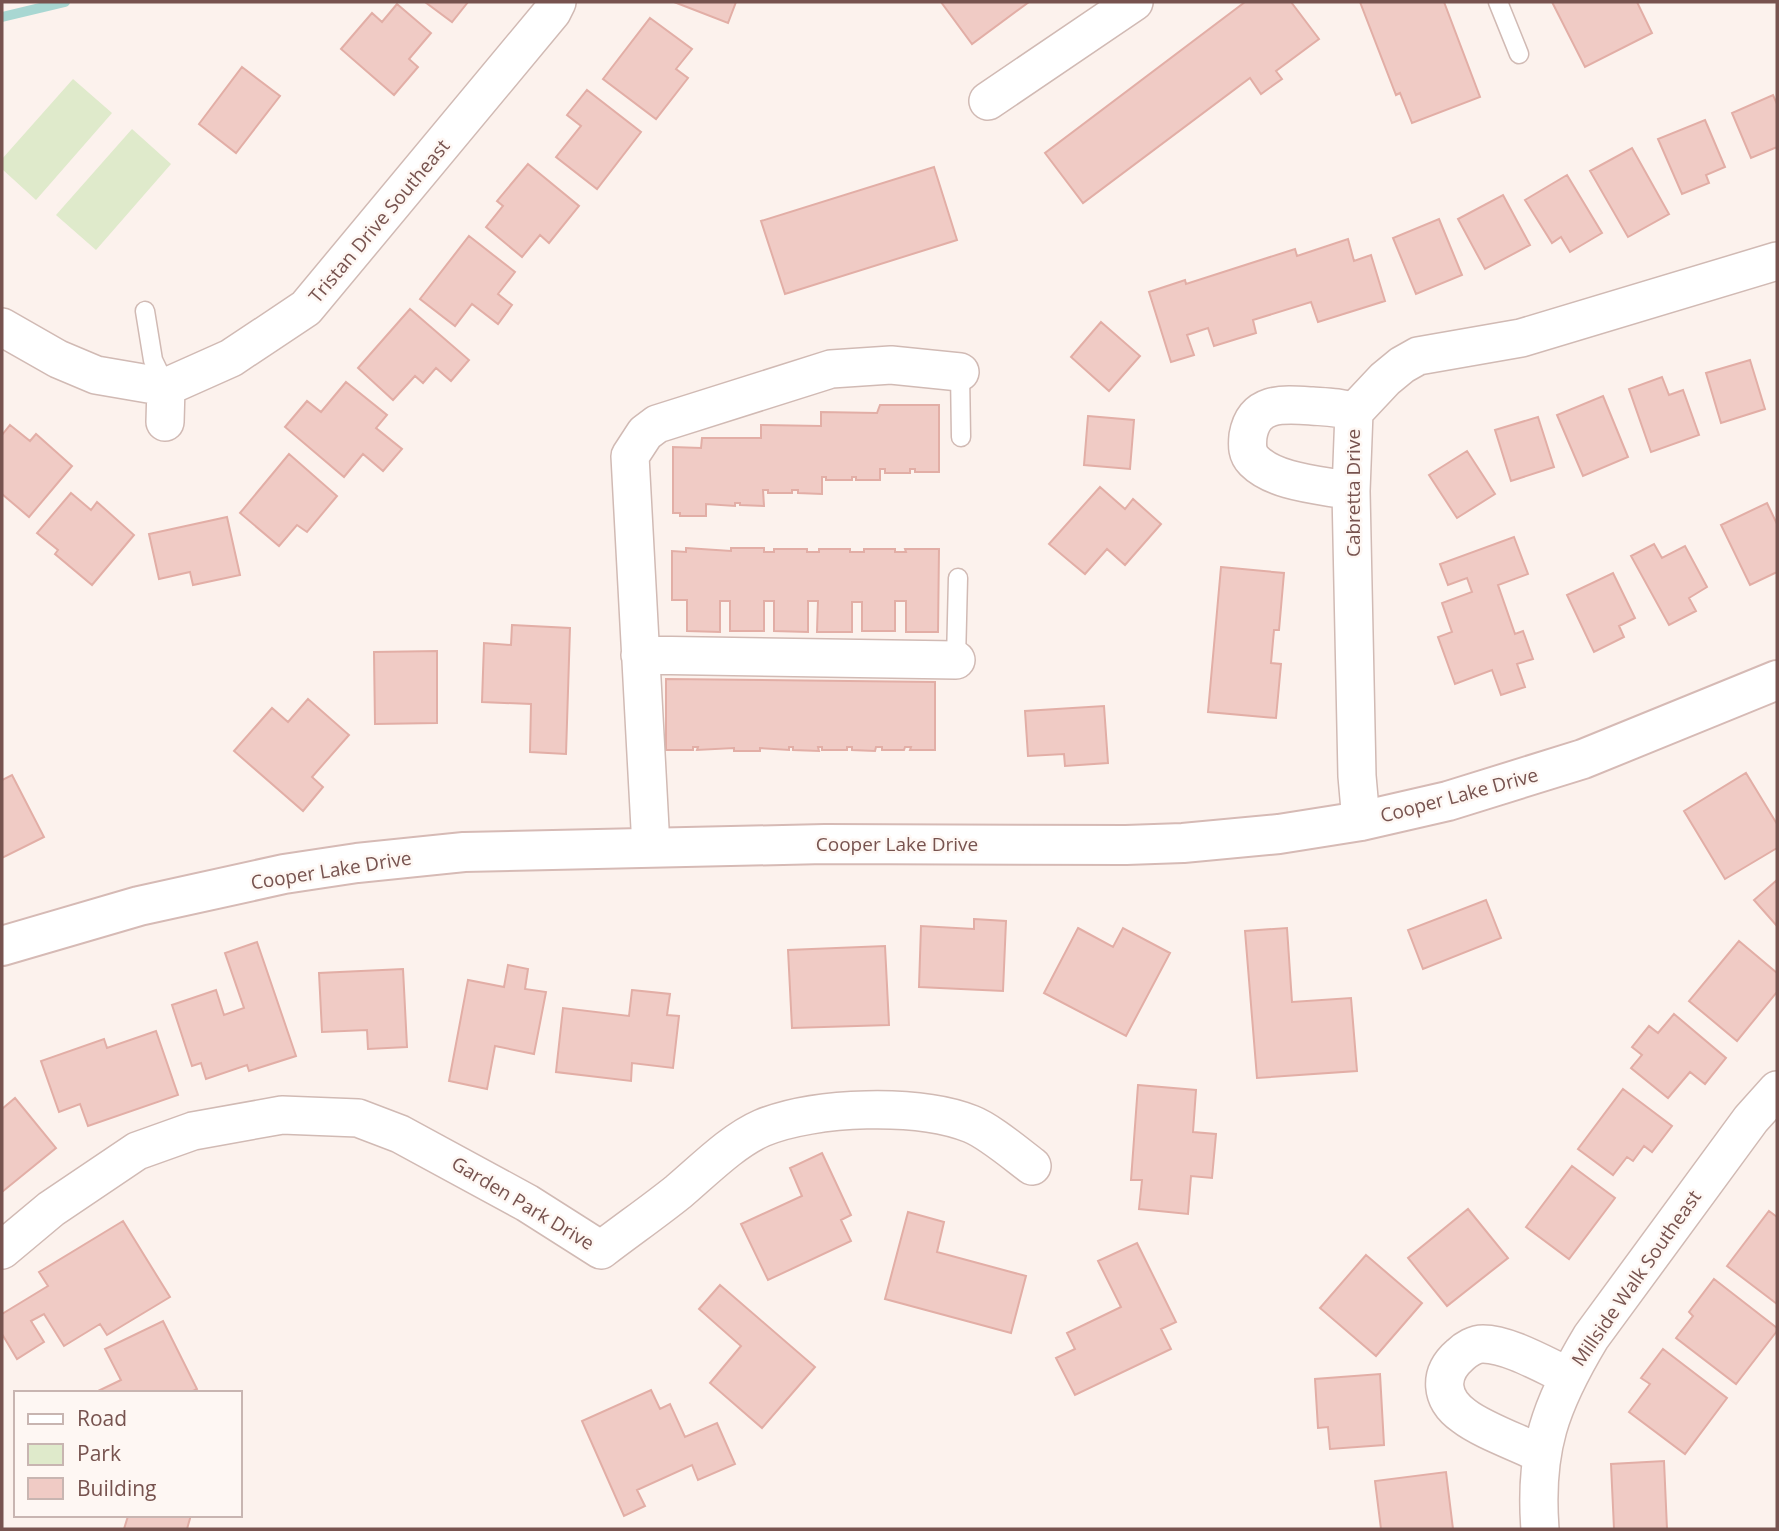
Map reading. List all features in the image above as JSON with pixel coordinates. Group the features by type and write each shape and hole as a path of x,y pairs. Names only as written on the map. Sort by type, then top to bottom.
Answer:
{"street":[{"name":"Tristan Drive Southeast","path":"165,404 306,308 552,12 557,2"},
{"path":"988,101 1134,2"},
{"name":"Cabretta Drive","path":"1361,821 1357,776 1351,491 1354,412 1385,379 1418,356 1521,338 1777,261"},
{"path":"2,327 58,359 165,404"},
{"path":"651,847 630,456 645,433 657,424 831,369 891,365 960,372"},
{"path":"1351,491 1288,480 1256,463 1249,455 1247,446 1250,426 1255,417 1267,408 1286,404 1342,408 1354,412"},
{"path":"640,655 956,660"},
{"name":"Cooper Lake Drive","path":"2,946 139,906 284,874 464,852 825,844 1138,845 1279,834 1361,821 1448,801 1583,759 1777,680"},
{"name":"Millside Walk Southeast","path":"1540,1529 1538,1501 1541,1454 1547,1428 1568,1376 1591,1337 1751,1119 1777,1090"},
{"name":"Garden Park Drive","path":"2,1250 51,1209 137,1151 194,1131 282,1115 358,1118 400,1134 527,1203 601,1250 714,1160 760,1129 800,1115 846,1110 926,1112 972,1124 1032,1166"},
{"path":"1541,1454 1464,1417 1452,1405 1443,1390 1443,1377 1450,1363 1463,1351 1479,1343 1496,1344 1568,1376"}],"lane":[{"path":"1498,2 1519,54"},
{"path":"145,311 153,360 165,404"},
{"path":"960,372 961,437"},
{"path":"956,660 958,578"}],"green space":[{"path":"73,79 112,113 36,200 2,169 2,159"},
{"path":"132,129 171,164 96,250 56,215"}],"building":[{"path":"425,2 468,2 452,22"},
{"path":"674,2 736,2 728,23"},
{"path":"941,2 1029,2 972,44"},
{"path":"1245,2 1291,2 1319,39 1276,71 1282,79 1261,94 1250,78 1083,203 1045,153"},
{"path":"1360,2 1444,2 1480,97 1412,123 1400,93 1396,95"},
{"path":"1552,2 1637,2 1652,33 1585,67"},
{"path":"397,4 431,33 409,59 418,67 394,95 341,49 372,13 382,22"},
{"path":"650,18 692,49 676,69 688,78 656,119 603,79"},
{"path":"242,67 280,96 236,153 199,124"},
{"path":"587,90 641,132 597,189 556,157 581,126 567,115"},
{"path":"1773,95 1777,104 1777,147 1751,158 1732,113"},
{"path":"1705,120 1725,167 1706,175 1709,183 1682,194 1658,139"},
{"path":"1632,148 1669,214 1628,237 1590,171"},
{"path":"528,164 579,206 549,243 540,235 522,257 486,227 503,206 497,201"},
{"path":"934,167 957,240 785,294 761,221"},
{"path":"1567,175 1602,233 1570,252 1561,237 1552,243 1525,200"},
{"path":"1503,195 1530,245 1485,269 1458,219"},
{"path":"1439,219 1462,275 1416,294 1393,238"},
{"path":"469,236 515,272 498,294 512,305 498,324 472,304 455,326 420,299"},
{"path":"1348,239 1354,261 1371,255 1385,301 1318,322 1311,302 1253,320 1256,333 1214,346 1208,328 1187,335 1194,355 1171,362 1149,292 1185,280 1186,284 1295,249 1297,256"},
{"path":"410,309 469,360 451,381 436,368 423,383 415,376 393,400 358,368"},
{"path":"1101,322 1140,356 1109,391 1071,357"},
{"path":"1750,360 1765,409 1721,423 1706,373"},
{"path":"1662,377 1669,395 1683,390 1699,435 1651,452 1629,389"},
{"path":"346,382 387,415 376,428 402,449 383,471 363,454 344,477 285,427 307,401 321,412"},
{"path":"1603,396 1628,457 1583,476 1557,415"},
{"path":"880,405 939,405 939,472 915,472 915,469 910,469 910,473 885,473 885,469 880,469 880,480 856,480 856,477 852,477 852,480 826,480 826,477 822,477 822,494 798,493 798,490 792,490 792,493 768,493 768,490 763,490 764,506 740,503 735,503 735,506 706,504 706,516 680,516 680,513 673,513 673,447 701,448 702,438 761,438 761,425 821,426 821,412 877,413"},
{"path":"1088,416 1134,420 1130,469 1084,465"},
{"path":"1538,417 1554,467 1511,481 1495,430"},
{"path":"10,425 30,441 36,434 72,466 29,517 2,494 2,435"},
{"path":"1467,451 1495,494 1457,518 1429,475"},
{"path":"289,454 337,496 307,532 297,525 279,546 240,513"},
{"path":"1100,487 1125,509 1133,499 1161,524 1125,565 1107,549 1085,574 1049,544"},
{"path":"71,493 91,510 97,502 134,535 92,585 55,554 58,550 37,533"},
{"path":"1767,503 1777,524 1777,572 1750,585 1721,525"},
{"path":"227,517 240,575 193,585 190,572 159,579 149,534"},
{"path":"1514,537 1528,574 1498,585 1515,634 1523,631 1533,659 1517,664 1525,687 1501,695 1492,670 1455,684 1438,637 1452,632 1442,603 1472,592 1467,578 1448,585 1440,564"},
{"path":"1654,544 1662,558 1685,546 1707,587 1689,598 1696,611 1669,625 1631,556"},
{"path":"686,548 731,551 731,548 764,548 764,552 774,552 774,549 807,549 807,552 819,552 819,549 850,549 850,552 864,552 864,549 895,549 895,552 906,552 905,549 939,549 938,632 906,632 906,601 895,601 895,631 862,631 862,602 852,602 852,632 817,632 818,601 808,601 808,632 774,631 774,601 764,601 764,631 730,631 730,601 720,601 720,632 687,631 687,600 672,600 672,551 686,552"},
{"path":"1221,567 1284,573 1279,630 1274,630 1271,663 1281,664 1276,718 1208,712"},
{"path":"1613,573 1635,618 1619,626 1624,637 1594,652 1567,595"},
{"path":"512,625 570,628 566,754 530,752 531,704 482,702 484,643 511,645"},
{"path":"437,651 437,723 375,724 374,652"},
{"path":"666,679 935,682 935,750 910,750 911,747 905,747 904,750 882,750 882,747 876,747 875,751 852,750 852,747 847,747 847,750 822,750 822,747 818,747 819,751 793,750 793,747 789,747 789,750 760,748 760,751 734,751 734,748 697,750 698,747 693,747 693,750 666,750"},
{"path":"308,699 349,735 312,777 323,787 303,811 234,751 272,708 288,722"},
{"path":"1104,706 1108,763 1065,766 1064,754 1028,756 1025,711"},
{"path":"1746,773 1777,824 1777,848 1725,879 1684,811"},
{"path":"12,775 44,837 2,858 2,780"},
{"path":"1777,880 1777,926 1754,900"},
{"path":"1486,900 1501,938 1423,969 1408,930"},
{"path":"974,919 1006,921 1003,991 919,987 921,926 974,929"},
{"path":"1078,928 1113,947 1123,928 1170,953 1126,1036 1044,993"},
{"path":"1287,928 1292,1002 1351,998 1357,1071 1257,1078 1245,931"},
{"path":"1739,941 1777,973 1777,992 1737,1041 1689,1001"},
{"path":"257,942 296,1056 249,1071 247,1065 206,1079 201,1063 192,1066 172,1005 216,990 224,1015 244,1008 225,953"},
{"path":"885,946 889,1025 792,1028 788,950"},
{"path":"508,965 528,969 525,989 546,992 534,1054 495,1046 487,1089 449,1081 468,980 504,987"},
{"path":"403,969 407,1047 368,1049 367,1030 322,1032 319,973"},
{"path":"632,990 670,994 667,1015 679,1016 673,1068 632,1063 631,1081 556,1072 563,1008 629,1016"},
{"path":"1674,1014 1726,1058 1705,1084 1690,1072 1668,1098 1631,1068 1642,1055 1632,1047 1649,1026 1658,1033"},
{"path":"156,1031 178,1095 88,1126 80,1104 59,1112 41,1061 104,1039 107,1048"},
{"path":"1138,1085 1196,1090 1193,1132 1216,1134 1212,1178 1191,1176 1188,1214 1139,1209 1142,1180 1131,1180"},
{"path":"1623,1089 1672,1126 1652,1152 1644,1146 1633,1161 1627,1157 1613,1175 1578,1149"},
{"path":"15,1098 56,1148 2,1192 2,1109"},
{"path":"822,1153 851,1215 841,1220 851,1241 768,1280 741,1224 802,1196 790,1168"},
{"path":"1572,1166 1615,1198 1569,1259 1526,1227"},
{"path":"1468,1209 1508,1258 1447,1306 1408,1258"},
{"path":"1769,1211 1777,1217 1777,1304 1727,1266"},
{"path":"908,1212 944,1222 937,1252 1026,1276 1011,1333 885,1299"},
{"path":"123,1221 170,1297 107,1335 100,1324 64,1346 44,1314 31,1321 44,1342 17,1359 2,1334 2,1314 48,1286 39,1272"},
{"path":"1137,1243 1176,1322 1161,1329 1171,1349 1075,1395 1056,1358 1075,1349 1067,1333 1121,1307 1098,1261"},
{"path":"1366,1255 1422,1303 1376,1356 1320,1308"},
{"path":"1714,1279 1777,1328 1736,1384 1676,1338 1693,1316 1689,1312"},
{"path":"720,1285 815,1367 762,1428 710,1383 741,1346 699,1309"},
{"path":"163,1321 197,1389 98,1391 121,1380 105,1349"},
{"path":"1663,1349 1727,1398 1685,1454 1629,1412 1650,1384 1641,1378"},
{"path":"1380,1374 1384,1445 1330,1449 1328,1427 1318,1428 1315,1379"},
{"path":"651,1390 660,1409 670,1404 685,1437 717,1423 735,1464 698,1480 692,1465 637,1490 645,1506 624,1516 582,1421"},
{"path":"1664,1461 1667,1529 1614,1529 1611,1464"},
{"path":"1446,1472 1453,1529 1381,1529 1375,1481"},
{"path":"128,1517 190,1517 187,1529 124,1529"}],"waterway":[{"path":"2,17 65,2"}]}
